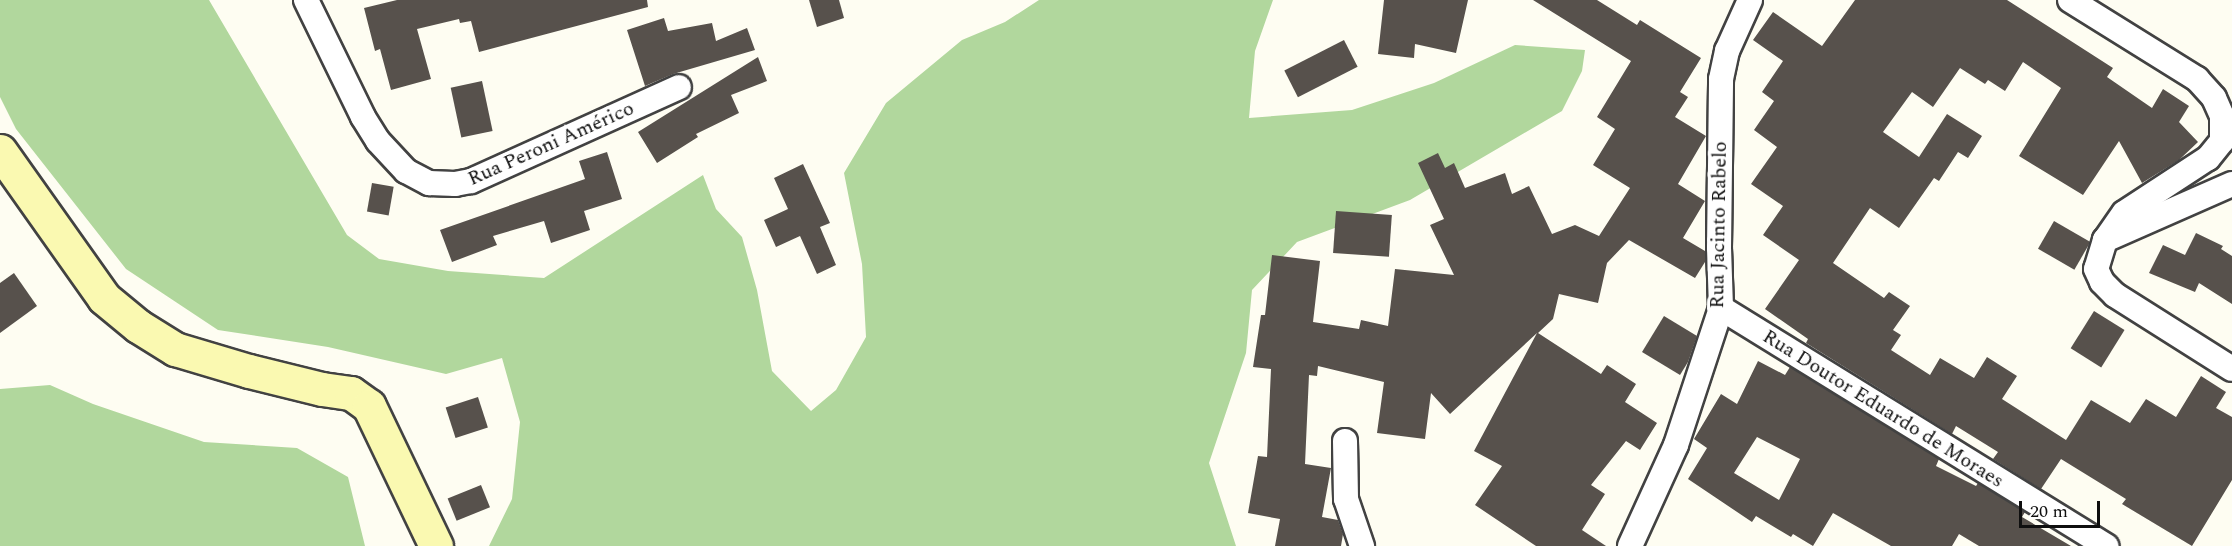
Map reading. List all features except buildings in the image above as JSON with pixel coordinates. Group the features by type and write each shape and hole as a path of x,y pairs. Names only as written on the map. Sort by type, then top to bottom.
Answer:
{"main road":[{"path":"0,151 104,298 138,326 175,349 259,374 322,389 351,393 369,406 436,546"}],"street":[{"name":"Rua Peroni Américo","path":"306,0 363,117 378,141 406,171 429,183 455,184 471,181 678,87"},
{"name":"Rua Jacinto Rabelo","path":"1630,546 1676,445 1721,308 1719,248 1721,79 1727,51 1750,0"},
{"path":"2070,0 2197,79 2214,98 2222,116 2222,141 2208,158 2124,213 2105,240 2096,269 2102,282 2115,295 2232,369"},
{"path":"2105,240 2232,184"},
{"name":"Rua Doutor Eduardo de Moraes","path":"1721,308 1980,470 2108,546"},
{"path":"1345,441 1346,500 1362,546"}],"green space":[{"path":"0,0 209,0 347,235 379,259 448,271 544,278 703,175 716,209 742,237 757,290 772,371 811,411 836,390 866,337 862,264 844,173 886,103 962,40 1005,22 1039,0 1273,0 1255,51 1249,118 1352,110 1434,83 1515,45 1585,50 1582,71 1562,111 1410,200 1297,242 1252,290 1246,353 1209,463 1236,546 489,546 512,499 520,422 502,358 446,374 328,347 218,330 126,269 16,129 0,97"},
{"path":"50,385 93,404 204,442 297,448 348,477 365,546 0,546 0,389"}]}
